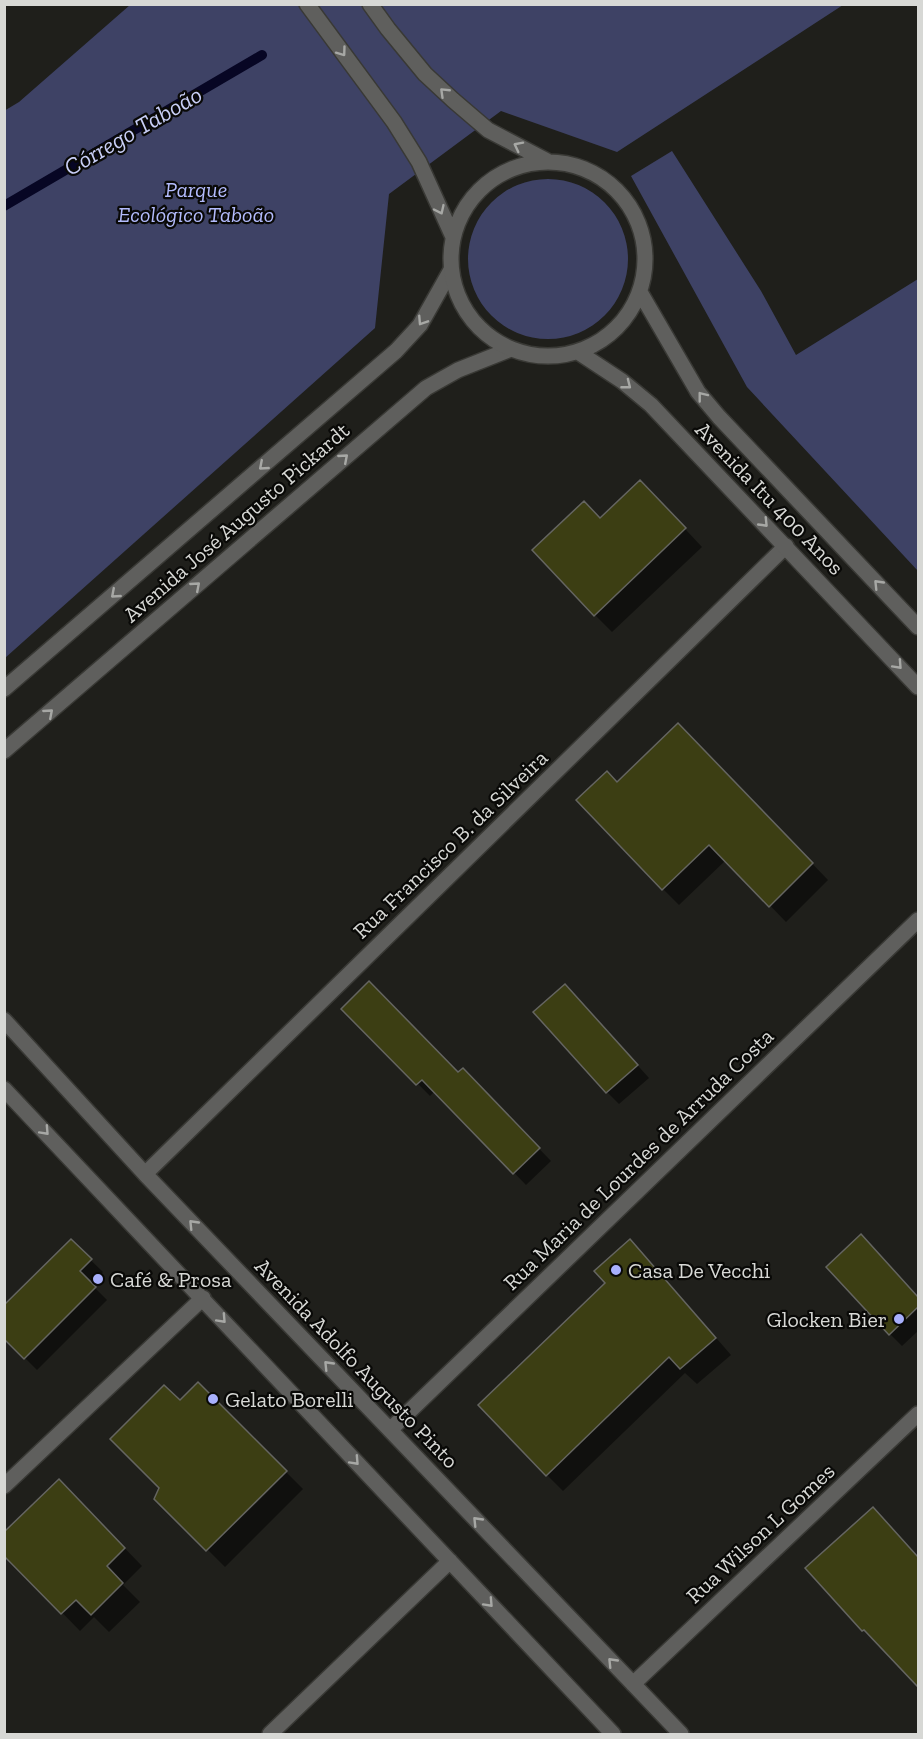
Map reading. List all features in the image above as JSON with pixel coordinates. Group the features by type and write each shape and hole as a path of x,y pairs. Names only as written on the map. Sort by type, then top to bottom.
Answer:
{"street":[{"path":"307,4 400,132 419,162 453,237"},
{"path":"370,4 388,30 425,74 453,100 488,130 548,161"},
{"path":"548,161 589,170 607,181 622,195 634,213 642,233 645,275 640,292 627,315 610,335 578,352 544,357 511,349 482,331 461,303 451,270 450,254 460,217 471,198 487,182 506,171 526,164 548,161"},
{"name":"Avenida José Augusto Pickardt","path":"4,689 396,351 420,325 451,270"},
{"name":"Avenida Itu 400 Anos","path":"640,292 698,392 918,627"},
{"name":"Avenida José Augusto Pickardt","path":"4,751 426,388 458,370 511,349"},
{"name":"Avenida Itu 400 Anos","path":"578,352 622,381 651,405 918,687"},
{"name":"Rua Francisco B. da Silveira","path":"145,1174 786,546"},
{"name":"Rua Maria de Lourdes de Arruda Costa","path":"390,1430 918,920"},
{"name":"Avenida Adolfo Augusto Pinto","path":"4,1020 145,1174 681,1734"},
{"path":"4,1089 613,1734"},
{"path":"4,1486 203,1298"},
{"name":"Rua Wilson L Gomes","path":"633,1684 918,1414"},
{"path":"270,1734 450,1561"}],"green space":[{"name":"Parque Ecológico Taboão","path":"130,5 843,5 617,152 501,111 389,194 375,328 5,658 4,111 19,102"},
{"path":"672,151 761,291 796,355 918,279 918,571 747,387 631,176"},
{"path":"548,179 564,180 579,185 593,192 605,202 615,214 622,228 627,243 627,275 622,290 615,304 605,316 593,326 579,333 564,338 548,339 532,338 517,333 503,326 491,316 481,304 474,290 469,275 468,259 469,243 474,228 481,214 491,202 503,192 517,185 532,180"}],"building":[{"path":"640,480 686,528 594,616 532,550 584,501 600,518"},
{"path":"678,723 813,863 769,907 709,845 662,890 576,800 607,771 617,782"},
{"path":"369,981 458,1072 463,1068 540,1148 513,1174 422,1080 416,1085 341,1009"},
{"path":"565,984 638,1065 606,1093 533,1012"},
{"path":"861,1234 918,1297 918,1307 889,1335 826,1267"},
{"path":"71,1239 92,1259 80,1271 96,1287 24,1359 4,1339 4,1305"},
{"path":"630,1239 716,1338 680,1369 669,1357 546,1476 478,1405 605,1283 594,1271"},
{"path":"198,1382 287,1471 206,1551 154,1499 159,1488 110,1439 164,1385 180,1400"},
{"path":"59,1479 125,1548 107,1566 123,1583 91,1615 76,1600 61,1614 4,1556 4,1532"},
{"path":"873,1507 918,1557 918,1687 864,1630 862,1631 805,1568"}],"waterway":[{"name":"Córrego Taboão","path":"4,206 262,55"}],"place":[{"name":"Casa De Vecchi","path":"616,1270"},
{"name":"Café & Prosa","path":"98,1279"},
{"name":"Glocken Bier","path":"899,1319"},
{"name":"Gelato Borelli","path":"213,1399"}]}
